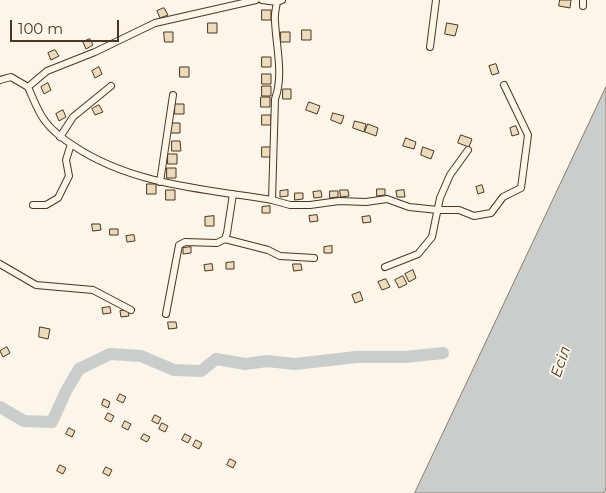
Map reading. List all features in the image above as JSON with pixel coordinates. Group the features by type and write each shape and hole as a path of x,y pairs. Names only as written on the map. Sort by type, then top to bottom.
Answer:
{"street":[{"path":"28,87 47,71 95,52 155,23 256,0"},
{"path":"262,0 279,1 274,20 278,50 278,90 275,99 272,200"},
{"path":"430,47 436,0"},
{"path":"0,80 11,77 28,87 44,120 60,137 91,158 129,173 160,182 272,200 290,205 387,200 410,207 459,210 474,216 491,212 503,196 521,188 528,135 504,85"},
{"path":"60,137 73,117 111,86"},
{"path":"160,182 173,95"},
{"path":"33,205 46,205 58,198 69,176 66,160 71,144"},
{"path":"385,267 418,254 432,237 440,198 450,175 468,150"},
{"path":"225,239 232,194"},
{"path":"166,314 179,245 185,242 217,243 225,239 268,250 280,256 314,258"},
{"path":"0,264 36,285 92,290 131,310"}],"water":[{"name":"Есіл","path":"606,87 606,489 604,493 415,493"}],"building":[{"path":"560,0 571,0 570,8 559,6"},
{"path":"164,8 168,15 160,18 157,11"},
{"path":"262,10 271,10 271,20 262,20"},
{"path":"208,23 217,23 217,33 208,33"},
{"path":"447,23 458,25 455,36 445,34"},
{"path":"302,30 311,30 311,40 302,40"},
{"path":"164,32 173,32 173,42 165,42"},
{"path":"281,32 290,32 290,42 281,42"},
{"path":"90,39 93,45 86,49 83,42"},
{"path":"55,50 59,56 51,60 48,53"},
{"path":"262,57 271,57 271,67 262,67"},
{"path":"496,64 499,73 492,75 489,66"},
{"path":"99,67 102,74 95,78 92,71"},
{"path":"180,67 189,67 189,77 180,77"},
{"path":"262,74 271,74 271,84 262,84"},
{"path":"48,83 51,90 44,94 41,87"},
{"path":"262,86 271,86 271,96 262,96"},
{"path":"283,89 291,89 291,99 283,99"},
{"path":"261,97 270,97 270,107 261,107"},
{"path":"309,102 320,106 317,114 306,110"},
{"path":"175,104 184,104 184,114 175,114"},
{"path":"99,105 103,112 95,115 92,109"},
{"path":"63,110 66,117 59,121 56,114"},
{"path":"333,113 344,116 341,124 331,120"},
{"path":"262,115 271,115 271,125 262,125"},
{"path":"355,121 366,124 364,132 353,128"},
{"path":"171,123 180,123 180,133 171,133"},
{"path":"368,124 378,128 376,136 365,132"},
{"path":"516,126 519,134 512,136 510,128"},
{"path":"461,135 472,139 469,147 458,143"},
{"path":"406,138 416,142 414,149 403,146"},
{"path":"172,141 180,141 181,151 172,151"},
{"path":"262,147 271,147 271,157 262,157"},
{"path":"423,147 434,151 431,159 421,155"},
{"path":"168,154 177,154 177,164 168,164"},
{"path":"167,168 176,168 176,178 167,178"},
{"path":"147,184 156,184 156,194 147,194"},
{"path":"482,185 484,192 478,194 476,187"},
{"path":"377,189 385,189 385,195 377,196"},
{"path":"166,190 175,190 175,200 166,200"},
{"path":"288,190 288,196 280,197 280,191"},
{"path":"340,190 348,190 349,196 341,197"},
{"path":"404,190 405,197 397,197 396,191"},
{"path":"321,191 322,197 314,198 313,192"},
{"path":"330,191 338,191 338,197 330,198"},
{"path":"295,193 303,193 303,199 295,200"},
{"path":"270,206 270,213 262,213 262,207"},
{"path":"317,215 318,221 310,222 309,216"},
{"path":"214,216 214,226 205,226 205,217"},
{"path":"370,216 371,222 363,223 362,217"},
{"path":"92,224 100,224 101,230 93,231"},
{"path":"110,229 118,229 118,235 110,235"},
{"path":"134,235 135,241 127,242 126,236"},
{"path":"332,246 332,253 324,253 324,247"},
{"path":"191,247 191,253 183,254 183,248"},
{"path":"234,262 234,269 226,269 226,263"},
{"path":"212,264 213,270 205,271 204,265"},
{"path":"293,264 301,264 302,270 294,271"},
{"path":"413,270 416,278 409,282 405,274"},
{"path":"403,276 407,284 399,288 395,280"},
{"path":"386,279 390,287 382,290 378,282"},
{"path":"360,292 363,300 355,303 352,295"},
{"path":"110,307 111,313 103,314 102,308"},
{"path":"128,310 129,316 121,317 120,311"},
{"path":"168,322 176,322 177,328 169,329"},
{"path":"40,327 50,329 48,339 39,337"},
{"path":"7,347 10,353 3,357 0,351"},
{"path":"120,394 126,397 123,403 117,400"},
{"path":"104,399 110,402 108,408 102,405"},
{"path":"108,413 114,416 111,422 105,419"},
{"path":"155,415 161,418 158,424 152,421"},
{"path":"125,421 131,424 128,430 122,427"},
{"path":"162,423 168,426 165,432 159,429"},
{"path":"69,428 75,431 72,437 66,434"},
{"path":"144,434 150,437 147,442 141,439"},
{"path":"185,434 191,437 188,443 182,440"},
{"path":"196,440 202,443 199,449 193,446"},
{"path":"230,459 236,462 233,468 227,465"},
{"path":"60,465 66,468 63,474 57,471"},
{"path":"106,467 112,470 109,476 103,473"}],"waterway":[{"path":"0,407 24,421 52,422 66,391 79,369 110,354 141,356 174,370 201,371 216,359 245,364 267,361 295,364 356,357 405,357 443,353"}]}
